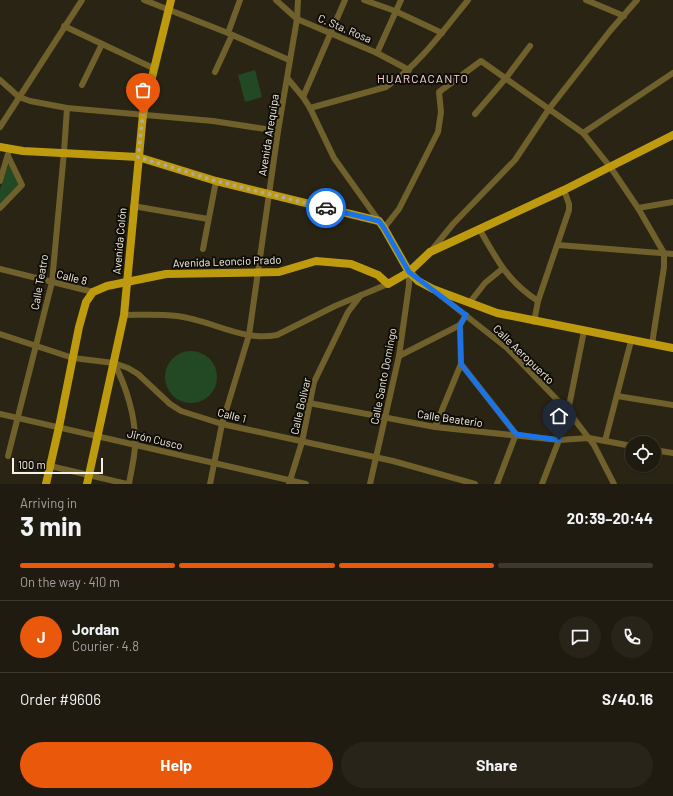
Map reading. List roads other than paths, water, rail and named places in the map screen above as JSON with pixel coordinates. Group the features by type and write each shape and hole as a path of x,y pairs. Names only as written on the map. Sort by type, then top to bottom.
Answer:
{"main road":[{"name":"Avenida Colón","path":"87,484 124,315 143,114 171,0"},
{"path":"388,284 409,272 430,252 612,168 673,135"},
{"path":"5,151 64,152 138,157 216,181 269,193 382,224 409,272 418,281 434,289 497,313 534,322 673,348"},
{"name":"Avenida Leoncio Prado","path":"93,292 107,286 166,274 181,272 280,272 316,261 334,261 369,270 378,275 388,284"},
{"path":"46,484 86,302 93,292"}],"street":[{"path":"0,127 82,0"},
{"path":"144,0 230,34 289,60"},
{"path":"215,72 230,34 240,0"},
{"name":"C. Sta. Rosa","path":"276,0 297,19 377,53 409,70"},
{"name":"Avenida Arequipa","path":"210,484 213,462 222,424 249,335 278,131 297,19 298,0"},
{"path":"303,97 345,0"},
{"path":"364,0 395,11 442,33"},
{"path":"377,53 401,0"},
{"path":"310,108 386,87 409,70 442,33 468,0"},
{"path":"586,0 624,16"},
{"path":"430,252 453,224 515,160 549,109 635,1"},
{"path":"64,26 154,68"},
{"path":"82,85 102,44"},
{"path":"475,114 506,78 530,46"},
{"path":"288,79 310,108 334,158 382,224 399,209 438,132 441,112 439,92 481,61 583,133 612,168 638,208 664,253 664,266 652,344"},
{"path":"583,133 673,73"},
{"path":"0,80 19,97 67,108 213,121 278,131"},
{"name":"Calle Teatro","path":"8,456 52,282 67,108"},
{"path":"0,181 5,151"},
{"path":"0,208 22,185 5,151"},
{"path":"204,249 208,219 216,181"},
{"path":"534,322 538,301 569,210 564,190"},
{"path":"638,208 673,202"},
{"path":"134,206 208,219"},
{"path":"480,230 502,269 523,292 538,301"},
{"path":"558,245 673,254"},
{"name":"Calle 8","path":"0,269 93,292"},
{"path":"470,302 485,283 502,269"},
{"name":"Calle Santo Domingo","path":"370,484 399,356 409,285 409,272"},
{"path":"124,315 177,316 203,321 249,335 267,337 277,335 321,312 388,284"},
{"name":"Calle Aeropuerto","path":"434,289 507,348 568,411 589,438 614,484"},
{"name":"Calle Bolívar","path":"290,482 302,442 310,403 320,368 348,312 362,294"},
{"path":"399,356 460,325 466,315"},
{"path":"435,427 461,364 460,325"},
{"path":"568,411 584,331"},
{"name":"Calle 1","path":"0,334 73,358 114,363 128,368 138,374 170,404 181,411 222,424 376,457 475,484"},
{"path":"605,441 631,341"},
{"path":"50,466 128,484 136,444 130,410 120,374 114,363"},
{"path":"461,364 516,434 497,484"},
{"path":"616,396 673,405"},
{"name":"Calle Beaterio","path":"310,403 435,427 516,434 559,440 589,438 625,445"},
{"name":"Jirón Cusco","path":"0,414 59,426 213,462 290,482 306,484"},
{"path":"542,484 559,440"},
{"path":"661,451 673,453"}],"district":[{"name":"HUARCACANTO","path":"423,78"}]}
